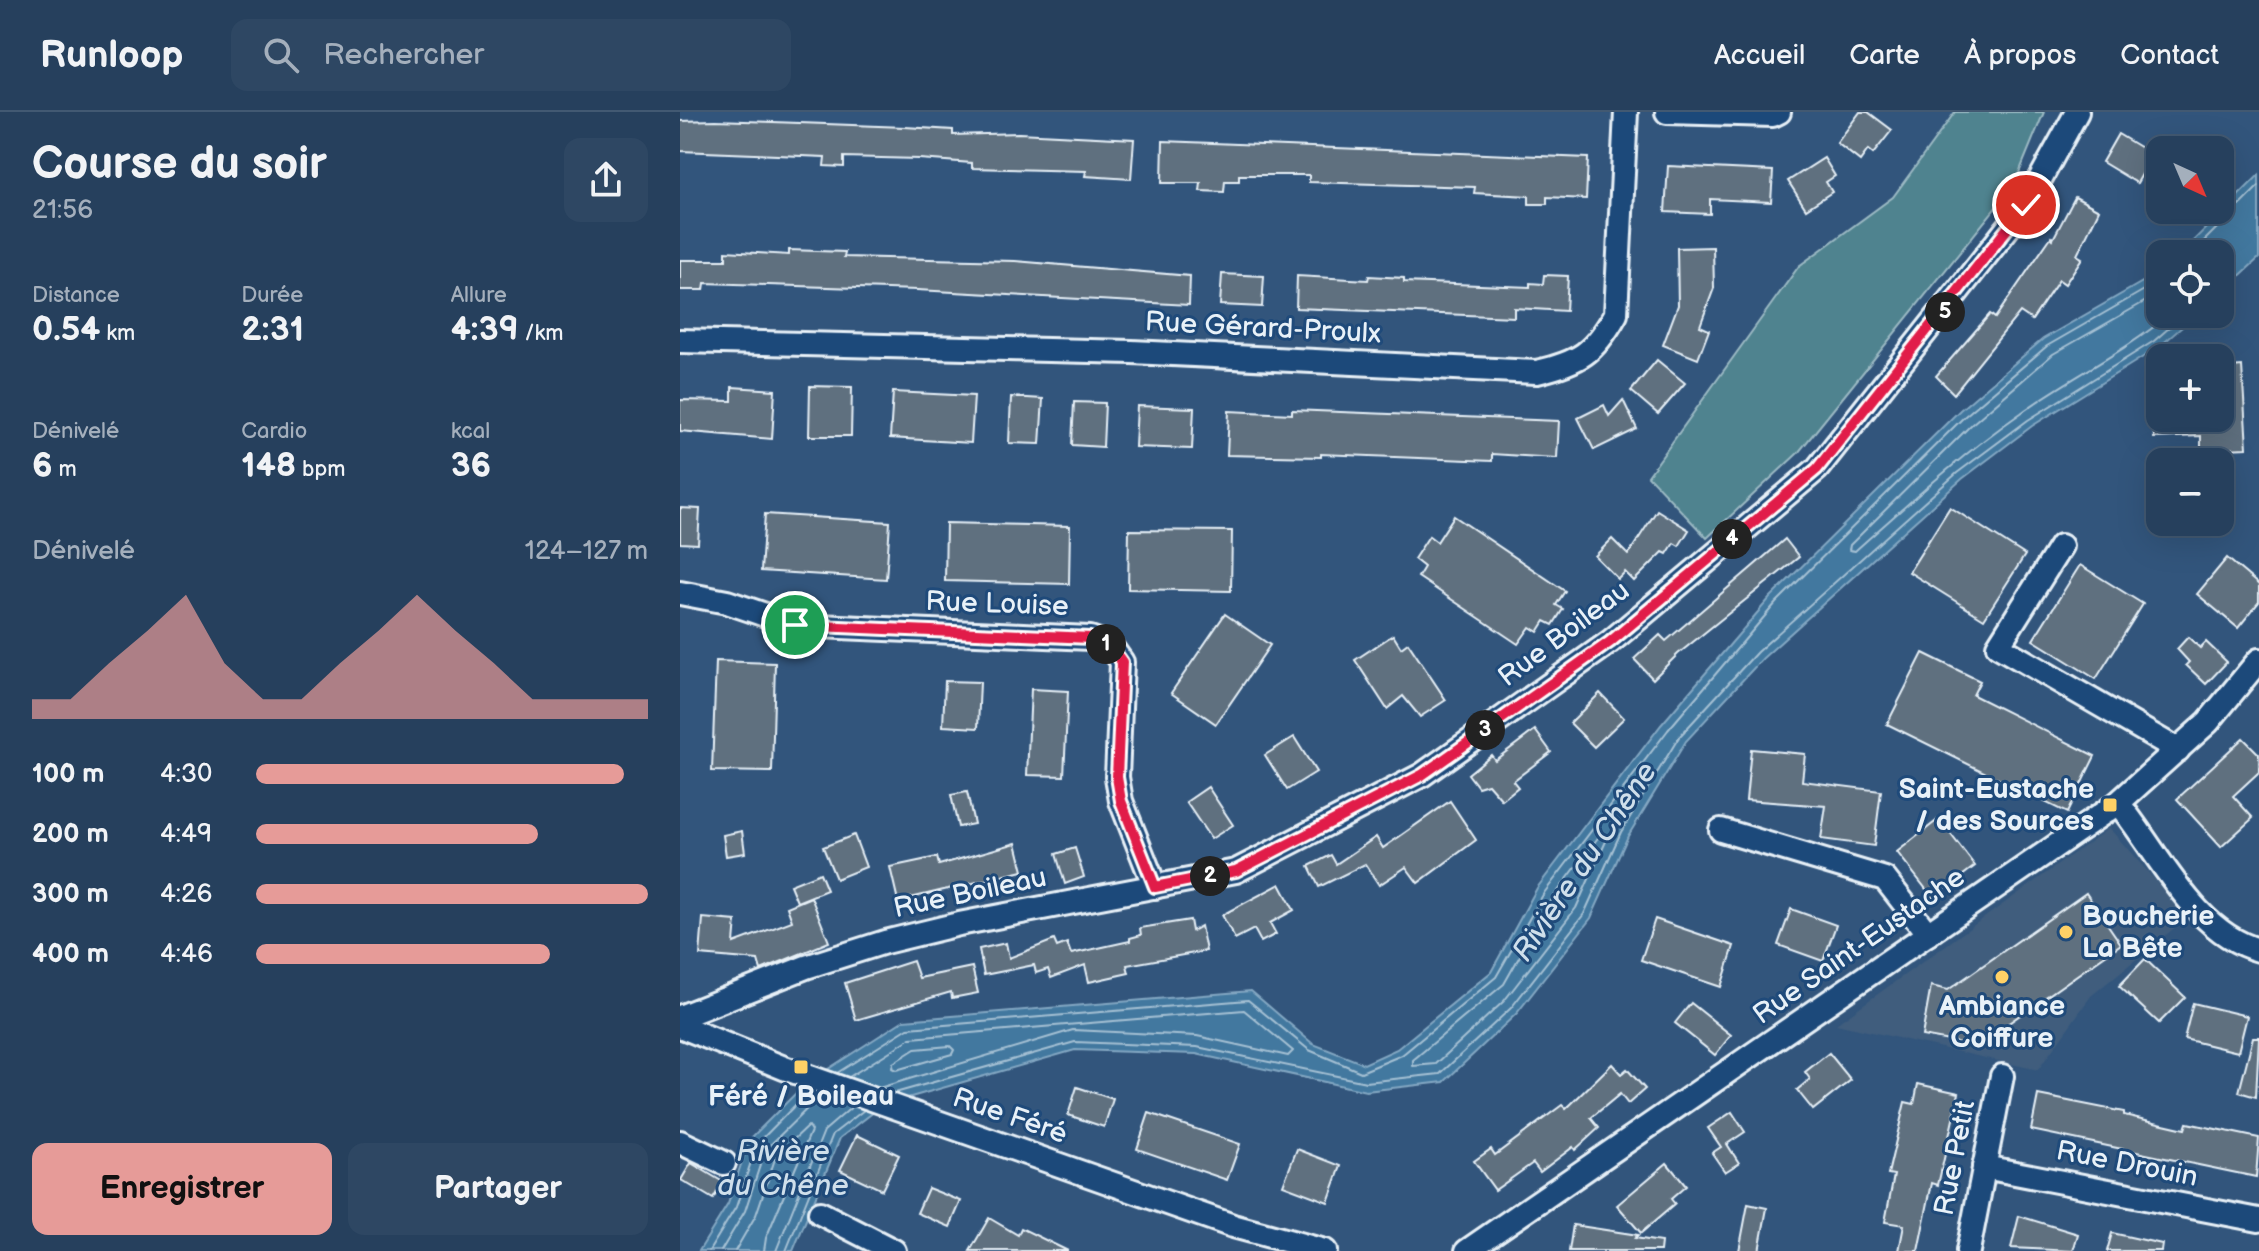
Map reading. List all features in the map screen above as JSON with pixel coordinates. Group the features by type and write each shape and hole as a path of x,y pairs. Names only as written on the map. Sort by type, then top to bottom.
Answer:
{"street":[{"name":"Rue Gérard-Proulx","path":"680,341 1132,352 1537,372 1572,364 1600,342 1616,314 1626,112"},
{"path":"1667,112 1773,115 1779,112"},
{"name":"Rue Boileau","path":"680,1017 806,967 885,942 959,924 1236,871 1422,775 1610,642 1817,469 2026,205 2077,112"},
{"path":"2061,546 1998,646 2178,750"},
{"name":"Rue Louise","path":"680,593 727,602 795,625 1090,638 1110,645 1122,662 1119,789 1155,887"},
{"name":"Rue Saint-Eustache","path":"1467,1251 2118,803 2208,722 2259,660"},
{"path":"2118,803 2190,899 2212,923 2231,939 2259,950"},
{"path":"1721,830 1885,879 1928,934"},
{"name":"Rue Féré","path":"680,1026 784,1068 1268,1238 1325,1251"},
{"name":"Rue Petit","path":"1968,1251 2002,1076"},
{"path":"680,1142 724,1163"},
{"name":"Rue Drouin","path":"1984,1167 2259,1220"},
{"path":"820,1213 894,1251"}],"shaded area":[{"path":"2109,828 2188,917 2091,996 2038,1070 1836,1024"}],"green space":[{"path":"1955,112 2044,112 2014,185 1798,453 1707,538 1648,476 1799,266 1893,197"}],"water":[{"path":"2259,175 2259,258 2234,281 2234,240 2194,240 2210,224 2234,224 2234,200"},
{"name":"Rivière du Chêne","path":"2146,280 2146,328 2181,328 2162,344 2146,344 2146,355 2032,426 1962,479 1763,658 1686,741 1628,836 1591,918 1517,1013 1444,1082 1366,1091 1196,1054 1075,1050 883,1105 840,1138 793,1251 699,1251 728,1204 749,1140 805,1084 904,1020 1251,991 1313,1044 1364,1064 1397,1049 1491,972 1537,888 1661,725 1770,598 1960,410 2043,339"}],"building":[{"path":"1860,112 1868,112 1892,130 1873,154 1868,150 1860,161 1837,143"},
{"path":"680,121 953,130 953,135 1019,133 1134,139 1131,179 1085,176 1086,171 972,168 972,163 919,159 844,157 844,167 824,166 825,157 680,151"},
{"path":"2118,134 2146,151 2146,167 2137,183 2102,162"},
{"path":"1163,141 1588,158 1586,199 1547,197 1547,204 1529,204 1529,196 1474,193 1475,187 1309,182 1309,175 1239,175 1239,181 1225,181 1224,192 1200,191 1201,183 1162,183"},
{"path":"1824,158 1835,176 1826,182 1832,192 1806,209 1788,181"},
{"path":"1668,166 1773,171 1771,202 1710,199 1710,214 1665,212"},
{"path":"2075,197 2099,210 2077,255 2082,258 2065,284 2059,280 2032,320 2020,312 1954,394 1936,376 1990,314 1995,318 2051,237 2053,239"},
{"path":"1713,247 1714,288 1700,326 1709,330 1698,359 1663,345 1678,305 1677,248"},
{"path":"789,250 845,252 844,257 1015,261 1190,276 1189,305 917,290 705,283 704,290 680,290 680,260 726,260 726,251 789,255"},
{"path":"1222,274 1264,276 1262,307 1220,305"},
{"path":"1544,275 1568,276 1566,311 1514,308 1514,317 1296,308 1297,276 1368,280 1369,276 1404,278 1404,282 1530,287 1530,283 1543,284"},
{"path":"1657,360 1685,383 1658,414 1631,391"},
{"path":"2242,366 2247,448 2201,448 2201,436 2154,438 2154,432 2234,432 2234,367"},
{"path":"810,386 852,387 851,436 809,436"},
{"path":"732,387 775,390 772,439 680,431 680,400 732,401"},
{"path":"893,392 974,396 971,443 890,438"},
{"path":"1011,397 1043,399 1040,444 1009,443"},
{"path":"1623,400 1637,429 1594,450 1578,418 1604,405 1609,416"},
{"path":"1074,402 1105,403 1103,447 1072,445"},
{"path":"1137,406 1194,408 1192,449 1135,447"},
{"path":"1292,410 1559,421 1557,458 1492,454 1492,461 1321,454 1321,457 1227,455 1229,411 1292,414"},
{"path":"1950,507 2025,555 1984,619 1909,572"},
{"path":"680,508 700,509 698,544 680,543"},
{"path":"1657,510 1689,530 1679,546 1674,543 1667,554 1663,552 1634,581 1625,572 1618,579 1595,556 1612,539 1628,555"},
{"path":"765,514 890,522 886,579 761,571"},
{"path":"1454,516 1565,591 1556,605 1563,609 1553,625 1545,621 1538,632 1530,627 1518,644 1418,577 1424,567 1414,559 1429,536 1437,542"},
{"path":"946,523 1070,526 1069,584 945,581"},
{"path":"1129,530 1232,531 1231,591 1128,589"},
{"path":"1785,539 1799,557 1678,654 1653,679 1634,659 1660,635 1666,641"},
{"path":"2227,558 2259,585 2259,602 2238,628 2197,594"},
{"path":"2080,565 2143,604 2096,679 2033,640"},
{"path":"1225,614 1270,645 1216,724 1171,693"},
{"path":"1393,635 1401,648 1408,643 1446,700 1420,717 1403,696 1387,709 1355,660"},
{"path":"2188,637 2200,648 2206,642 2227,662 2206,684 2186,665 2189,662 2177,649"},
{"path":"1923,653 1980,681 1973,695 2095,756 2067,813 1887,724"},
{"path":"716,661 775,663 772,772 712,771"},
{"path":"945,681 980,682 978,728 943,726"},
{"path":"1031,689 1068,691 1064,776 1027,775"},
{"path":"1600,693 1624,718 1594,747 1570,723"},
{"path":"1535,730 1551,752 1513,781 1518,787 1502,800 1488,784 1478,787 1468,774 1491,755 1495,760"},
{"path":"1294,737 1316,772 1287,790 1265,755"},
{"path":"2243,738 2259,754 2259,772 2233,796 2253,818 2221,847 2177,799"},
{"path":"1751,749 1805,754 1802,781 1881,791 1874,846 1821,839 1826,806 1746,800"},
{"path":"1208,787 1233,825 1211,839 1186,802"},
{"path":"967,792 974,824 958,827 951,795"},
{"path":"1450,801 1476,840 1418,883 1406,867 1379,885 1365,864 1319,887 1309,866 1331,855 1336,864 1376,837 1383,848"},
{"path":"1939,819 1975,866 1933,898 1897,852"},
{"path":"742,831 745,853 726,856 723,835"},
{"path":"854,835 866,867 836,879 823,847"},
{"path":"1016,843 1023,871 898,901 890,867 937,857 939,865"},
{"path":"1075,848 1084,877 1065,884 1056,854"},
{"path":"820,873 827,890 797,902 790,885"},
{"path":"1280,884 1294,910 1270,923 1276,934 1261,942 1254,929 1235,939 1222,915"},
{"path":"2086,893 2121,944 1976,1046 1922,1036 1931,986 1948,990"},
{"path":"811,897 829,942 761,970 758,960 700,955 703,918 736,921 734,943 792,921 787,907"},
{"path":"1791,909 1836,925 1823,961 1778,945"},
{"path":"1655,919 1734,946 1721,987 1641,960"},
{"path":"1190,920 1192,931 1201,926 1206,951 1127,965 1129,973 1089,982 1085,965 1051,978 1048,969 1036,973 1034,965 984,975 979,949 1006,943 1009,958 1054,940 1057,947 1067,943 1071,954 1130,941 1130,938 1141,935 1140,928"},
{"path":"2145,959 2185,997 2159,1023 2119,986"},
{"path":"913,961 919,978 972,967 978,993 952,998 951,992 856,1020 845,983"},
{"path":"1691,1003 1731,1035 1715,1055 1675,1023"},
{"path":"2193,1003 2247,1016 2238,1052 2184,1039"},
{"path":"2253,1037 2259,1037 2256,1097 2239,1092"},
{"path":"1829,1053 1851,1080 1813,1110 1797,1090 1810,1079 1805,1072"},
{"path":"1612,1064 1621,1074 1627,1069 1645,1089 1628,1104 1620,1094 1591,1118 1599,1128 1575,1150 1573,1147 1540,1172 1533,1163 1495,1190 1474,1161 1491,1149 1495,1155 1562,1105 1566,1109"},
{"path":"1918,1084 1959,1093 1938,1185 1932,1183 1918,1251 1899,1251 1904,1225 1885,1222 1894,1175 1888,1174 1905,1102 1914,1104"},
{"path":"1077,1087 1113,1099 1104,1127 1068,1115"},
{"path":"2038,1095 2124,1112 2124,1115 2185,1129 2187,1123 2259,1138 2256,1177 2031,1130"},
{"path":"1732,1112 1745,1132 1727,1144 1739,1163 1725,1172 1712,1153 1721,1147 1708,1128"},
{"path":"1149,1113 1240,1144 1227,1180 1137,1149"},
{"path":"857,1135 899,1155 882,1190 840,1170"},
{"path":"1297,1149 1341,1166 1328,1202 1283,1185"},
{"path":"691,1163 723,1182 713,1199 681,1180"},
{"path":"1667,1163 1686,1186 1671,1199 1675,1204 1641,1233 1617,1205"},
{"path":"928,1188 961,1201 950,1227 917,1213"},
{"path":"1748,1204 1767,1208 1759,1251 1739,1251"},
{"path":"2019,1216 2078,1234 2073,1251 2011,1248"},
{"path":"989,1218 1018,1235 1021,1228 1068,1251 970,1251"},
{"path":"1573,1225 1638,1235 1635,1238 1661,1242 1660,1251 1569,1251"},
{"path":"2112,1233 2162,1244 2161,1251 2107,1251"}],"place":[{"name":"Saint-Eustache / des Sources","path":"2110,805"},
{"name":"Boucherie La Bête","path":"2066,932"},
{"name":"Ambiance Coiffure","path":"2002,977"},
{"name":"Féré / Boileau","path":"801,1067"}],"route":[{"path":"795,625 1090,638 1110,645 1122,662 1117,777 1121,801 1155,887 1236,871 1422,775 1610,642 1817,469 1961,291 2026,205"}]}
